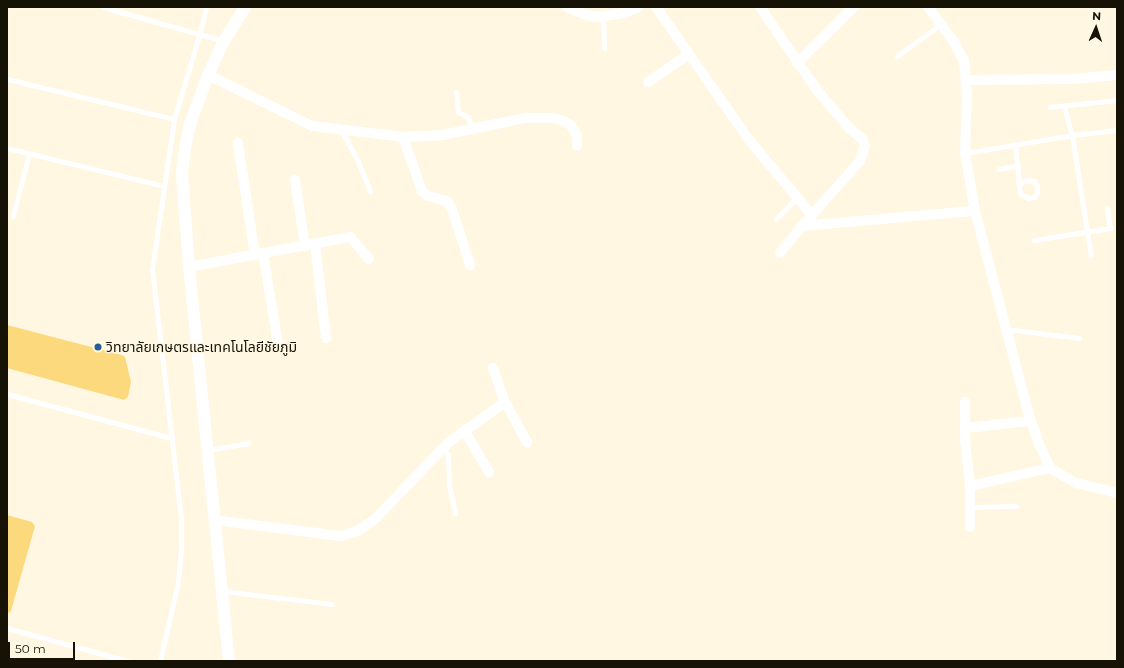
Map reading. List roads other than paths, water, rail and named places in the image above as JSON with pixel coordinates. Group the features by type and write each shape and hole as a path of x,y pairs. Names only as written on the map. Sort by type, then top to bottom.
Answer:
{"street":[{"path":"229,661 190,267 183,188 183,158 190,124 208,75 224,42 245,7"},
{"path":"567,7 587,15 602,16 624,13 639,7"},
{"path":"656,7 749,140 812,215"},
{"path":"760,7 816,90 849,128 862,139 865,146 860,161 780,253"},
{"path":"797,63 854,7"},
{"path":"928,7 962,55 967,97 966,153 976,211 1031,421 1050,468 1076,483 1117,493"},
{"path":"648,82 689,54"},
{"path":"208,75 312,126 403,137 443,135 525,118 561,120 571,125 575,130 578,141 577,146"},
{"path":"966,80 1077,79 1117,75"},
{"path":"403,137 422,191 428,196 447,202 452,209 470,265"},
{"path":"238,143 278,344"},
{"path":"295,180 310,245 326,338"},
{"path":"802,226 976,211"},
{"path":"190,267 350,237 369,259"},
{"path":"493,368 505,402 527,442"},
{"path":"215,520 341,536 359,530 376,518 444,448 464,430 505,402"},
{"path":"965,402 965,428 971,507 970,527"},
{"path":"965,428 1031,421"},
{"path":"464,430 489,472"},
{"path":"970,486 1050,468"}],"lane":[{"path":"102,7 200,33 224,42"},
{"path":"160,661 178,582 181,545 181,519 152,270 174,119 200,33 206,7"},
{"path":"602,16 604,48"},
{"path":"897,56 941,24"},
{"path":"7,79 174,119"},
{"path":"456,92 458,112 468,117 473,130"},
{"path":"1050,107 1117,100"},
{"path":"1064,106 1072,135 1086,232 1091,256"},
{"path":"341,130 357,159 370,192"},
{"path":"966,153 1072,135 1117,130"},
{"path":"1015,145 1020,184"},
{"path":"7,148 164,186"},
{"path":"13,216 28,153"},
{"path":"999,169 1018,165"},
{"path":"776,219 797,197"},
{"path":"1034,240 1110,228 1107,208"},
{"path":"1006,329 1079,338"},
{"path":"7,394 171,438"},
{"path":"207,450 248,443"},
{"path":"444,448 448,455 449,485 455,513"},
{"path":"971,507 1016,506"},
{"path":"222,590 331,604"},
{"path":"7,628 128,661"}],"place":[{"name":"วิทยาลัยเกษตรและเทคโนโลยีชัยภูมิ","path":"98,347"}]}
